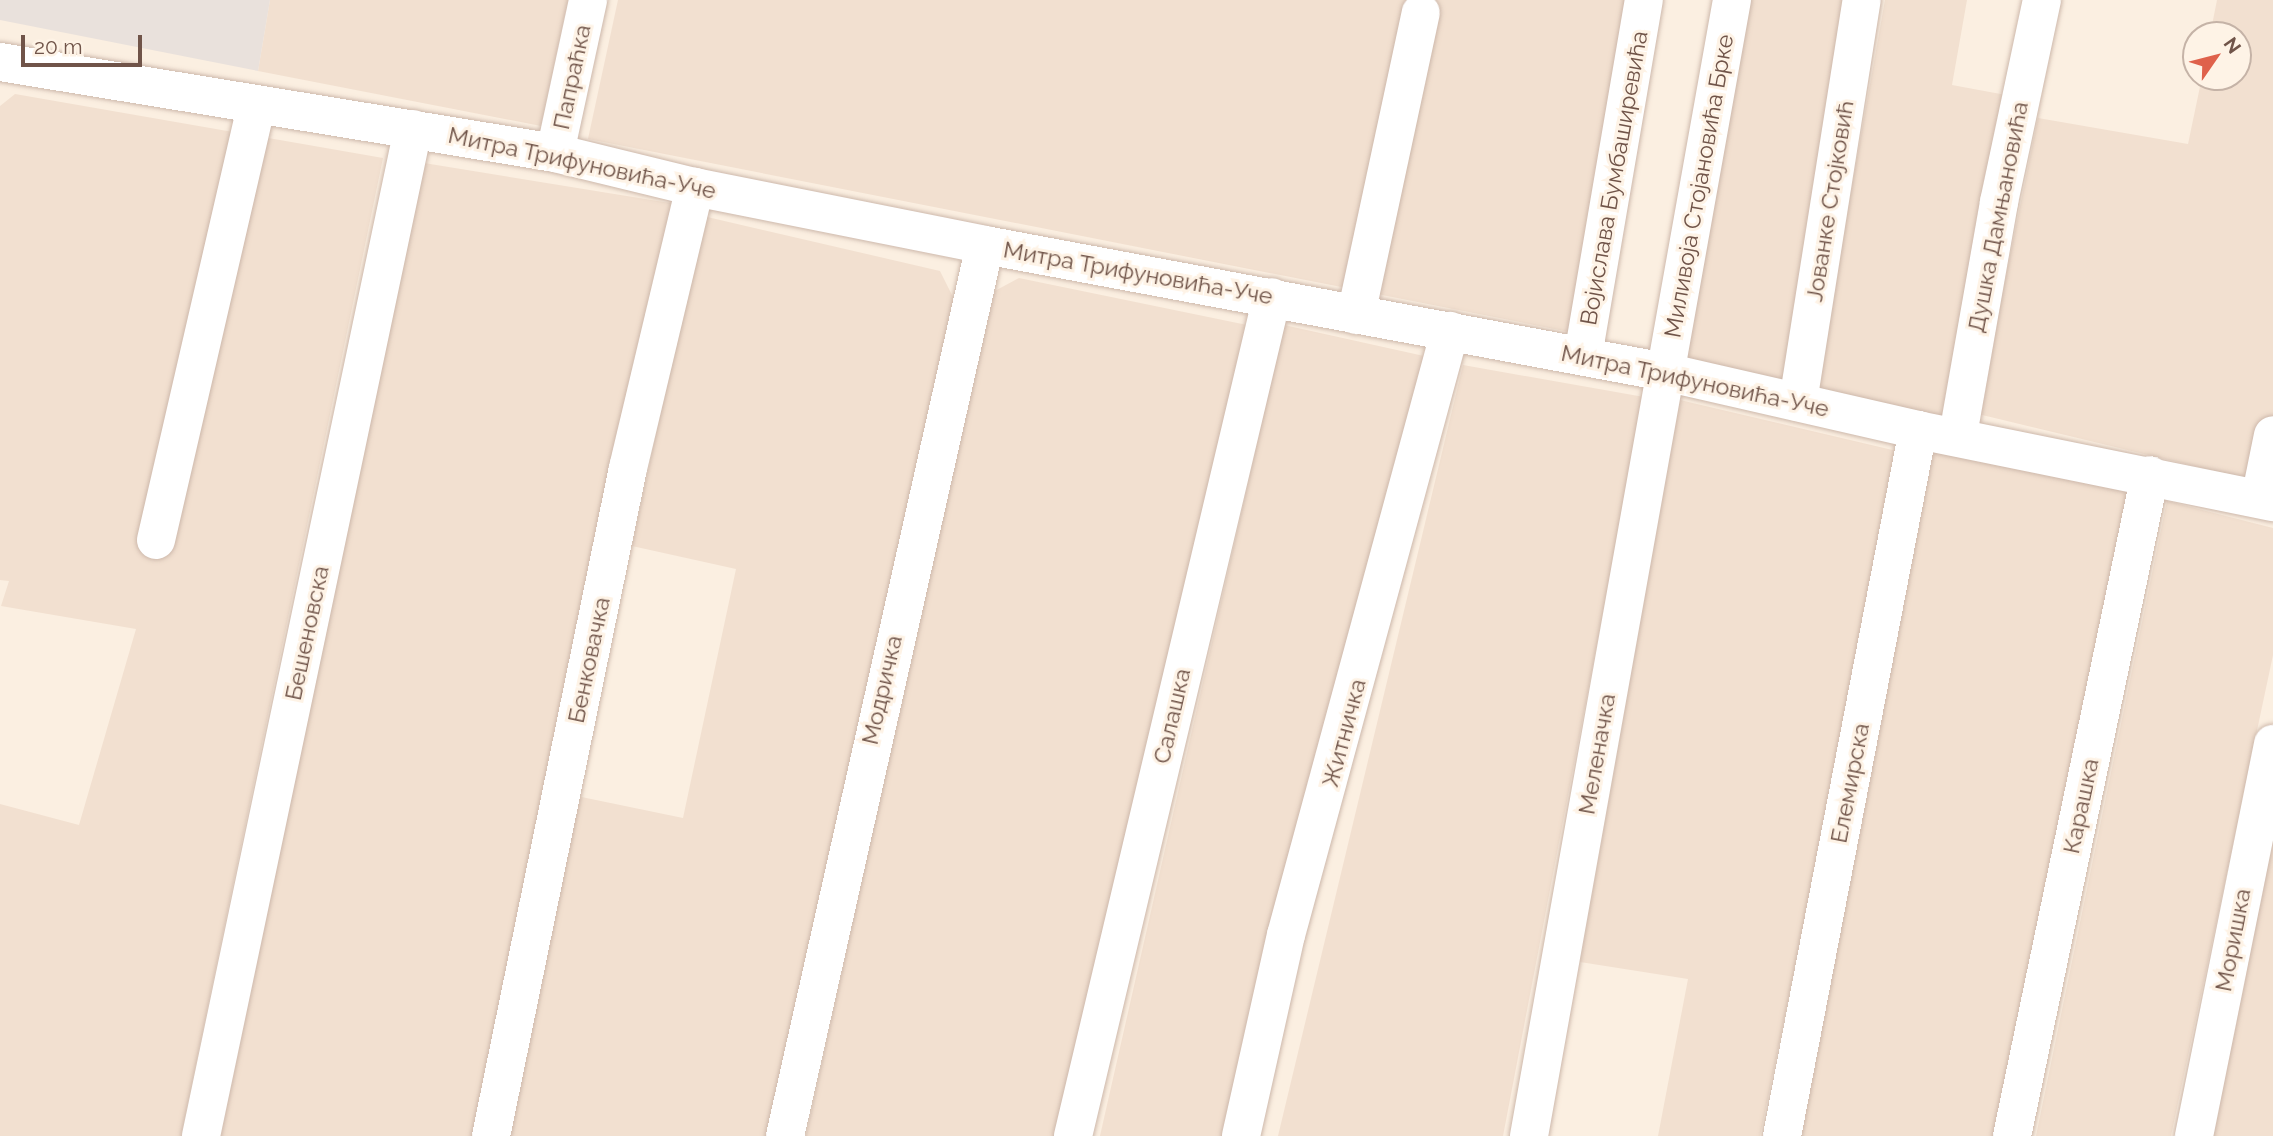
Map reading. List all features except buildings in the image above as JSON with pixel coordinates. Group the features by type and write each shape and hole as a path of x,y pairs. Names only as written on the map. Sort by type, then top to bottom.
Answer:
{"street":[{"name":"Папраћка","path":"555,153 588,0"},
{"name":"Војислава Бумбаширевића","path":"1583,355 1644,0"},
{"name":"Миливоја Стојановића Брке","path":"1665,372 1732,0"},
{"name":"Јованке Стојковић","path":"1798,402 1862,0"},
{"name":"Душка Дамњановића","path":"1958,435 1999,202 2042,0"},
{"path":"1356,315 1421,13"},
{"name":"Митра Трифуновића-Уче","path":"0,62 555,153 695,187 985,245 1583,355 1918,430 1958,435 2267,500"},
{"path":"156,540 256,106"},
{"name":"Бешеновска","path":"201,1136 413,129"},
{"name":"Бенковачка","path":"491,1136 628,468 695,187"},
{"name":"Модричка","path":"785,1136 985,245"},
{"name":"Салашка","path":"1073,1136 1272,297"},
{"name":"Житничка","path":"1241,1136 1286,935 1450,331"},
{"name":"Меленачка","path":"1529,1136 1665,372"},
{"name":"Елемирска","path":"1782,1136 1918,430"},
{"path":"2267,500 2273,435"},
{"name":"Карашка","path":"2012,1136 2150,475"},
{"name":"Моришка","path":"2194,1136 2273,744"}],"shaded area":[{"path":"0,0 270,0 258,71 0,20"},
{"path":"270,0 568,0 541,126 258,71"},
{"path":"618,0 1630,0 1570,332 588,139"},
{"path":"1745,0 1854,0 1784,382 1679,362"},
{"path":"1885,0 1967,0 1952,85 2006,95 1949,419 1815,395"},
{"path":"2217,0 2273,0 2273,485 1978,414 2038,118 2188,144 2199,91 2252,91 2252,21 2213,21"},
{"path":"15,94 383,158 181,1136 0,1136 0,804 79,825 136,629 1,606 9,581 0,580 0,106"},
{"path":"424,163 676,204 474,1136 221,1136"},
{"path":"703,216 940,271 955,301 771,1136 496,1136 567,794 683,818 736,569 632,546"},
{"path":"1019,278 1247,325 1067,1136 806,1136 991,293"},
{"path":"1284,325 1424,356 1239,1136 1100,1136"},
{"path":"1463,365 1644,397 1503,1136 1278,1136"},
{"path":"1680,400 1901,452 1760,1136 1658,1136 1688,979 1580,962"},
{"path":"1932,452 2132,493 1996,1136 1792,1136"},
{"path":"2167,501 2273,528 2273,655 2171,1136 2036,1136"},
{"path":"2273,829 2273,1136 2208,1136"}]}
